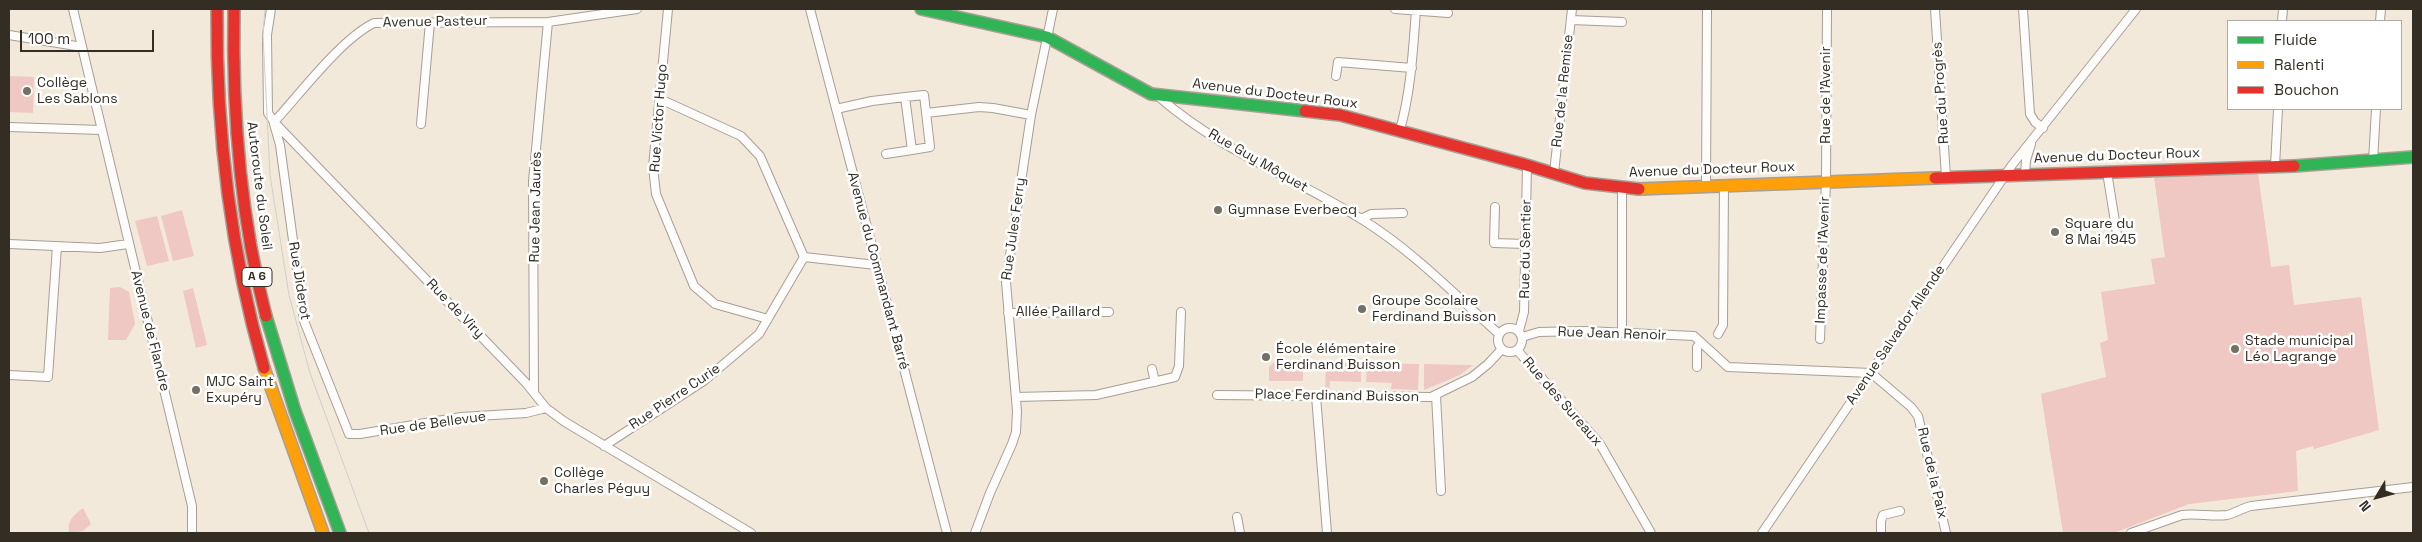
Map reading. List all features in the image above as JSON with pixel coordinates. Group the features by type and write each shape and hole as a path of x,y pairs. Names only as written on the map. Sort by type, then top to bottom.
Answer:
{"main road":[{"name":"A 6","path":"217,9 216,80 222,164 239,270 269,386 323,533"},
{"name":"Autoroute du Soleil","path":"234,9 233,80 236,127 243,200 254,263 271,334 289,395 340,533"},
{"name":"Avenue du Docteur Roux","path":"921,9 1047,37 1151,94 1340,115 1528,165 1585,183 1622,188 1644,190 1826,181 2323,165 2413,157"}],"street":[{"name":"Avenue de Flandre","path":"73,9 192,506 192,533"},
{"name":"Rue de Viry","path":"271,9 267,34 268,112 274,122 534,392 546,408 604,446 751,533"},
{"name":"Avenue Pasteur","path":"274,122 346,43 363,28 384,22 548,22 637,9"},
{"name":"Rue Victor Hugo","path":"668,9 653,167 656,194 694,286 715,304 768,319"},
{"name":"Avenue du Commandant Barré","path":"810,9 947,533"},
{"name":"Rue Jules Ferry","path":"976,530 1016,432 1016,397 1008,313 1007,271 1031,115 1053,9"},
{"path":"1395,9 1448,13"},
{"name":"Rue de la Remise","path":"1554,173 1572,9"},
{"path":"1706,187 1707,9"},
{"name":"Rue de l'Avenir","path":"1826,181 1827,9"},
{"name":"Rue du Progrès","path":"1935,9 1946,177"},
{"path":"2024,9 2030,114 2035,122 2043,128"},
{"name":"Avenue Salvador Allende","path":"1762,533 2004,176 2136,9"},
{"path":"1400,130 1406,112 1412,68 1416,10"},
{"path":"1570,20 1622,22"},
{"path":"421,124 430,22"},
{"name":"Rue Jean Jaurès","path":"534,392 534,181 548,22"},
{"path":"9,35 82,47"},
{"path":"1336,76 1338,62 1412,68"},
{"path":"836,109 872,101 924,95 930,147 886,154"},
{"name":"Rue Guy Môquet","path":"1160,96 1190,122 1264,168 1361,219 1425,265 1499,334"},
{"path":"905,97 912,150"},
{"path":"660,99 741,136 760,156 804,257 876,265"},
{"path":"926,113 986,108 1031,115"},
{"path":"2275,166 2278,110"},
{"path":"2374,161 2376,110"},
{"name":"Rue Diderot","path":"274,122 280,145 304,320 349,434"},
{"path":"9,127 101,130"},
{"name":"Avenue Salvador Allende","path":"2025,175 2026,160 2033,140"},
{"name":"Rue du Sentier","path":"1520,334 1524,312 1528,165"},
{"path":"2107,172 2117,234"},
{"name":"Impasse de l'Avenir","path":"1820,339 1826,181"},
{"path":"1718,334 1722,325 1724,186"},
{"path":"1622,188 1622,333"},
{"path":"1495,207 1494,243 1526,244"},
{"path":"1361,219 1371,214 1403,213"},
{"path":"9,244 100,248 128,244"},
{"path":"9,375 48,377 57,246"},
{"name":"Rue Pierre Curie","path":"604,446 705,380 759,334 804,257"},
{"name":"Allée Paillard","path":"1008,313 1108,312"},
{"path":"1016,397 1096,395 1175,377 1178,371 1181,312"},
{"path":"1508,328 1520,334 1522,344 1517,350 1509,352 1502,349 1498,342 1499,334 1508,328"},
{"name":"Rue Jean Renoir","path":"1520,334 1539,332 1694,336 1728,367 1871,373"},
{"path":"1696,367 1697,347 1701,343"},
{"name":"Place Ferdinand Buisson","path":"1217,394 1421,398 1436,395 1472,377 1502,349"},
{"name":"Rue des Sureaux","path":"1517,350 1600,444 1651,533"},
{"path":"1152,369 1155,382"},
{"name":"Rue de la Paix","path":"1871,373 1918,416 1946,533"},
{"path":"1436,395 1441,491"},
{"path":"1316,396 1327,533"},
{"name":"Rue de Bellevue","path":"349,434 360,434 461,417 526,413 546,408"},
{"path":"2131,533 2182,515 2191,514 2201,517 2230,514 2250,506 2413,487"},
{"path":"1881,533 1883,515 1900,511"},
{"path":"1238,517 1240,533"}],"shaded area":[{"path":"9,76 34,77 33,113 9,112"},
{"name":"Stade municipal Léo Lagrange","path":"2258,173 2271,267 2289,265 2294,305 2361,297 2379,430 2314,449 2313,446 2296,451 2298,491 2189,504 2114,533 2063,533 2041,394 2106,377 2100,343 2108,340 2101,292 2155,284 2151,259 2165,257 2154,177"},
{"path":"182,210 194,256 173,261 161,216"},
{"path":"157,216 169,261 147,266 135,221"},
{"path":"120,287 129,292 135,324 126,340 108,340 110,288"},
{"path":"193,288 207,345 196,348 183,291"},
{"path":"1274,362 1303,363 1303,381 1269,381 1269,367"},
{"path":"1326,363 1361,364 1361,382 1330,381 1329,391 1325,391"},
{"path":"1367,363 1419,364 1418,390 1391,389 1392,383 1366,382"},
{"path":"1424,364 1473,365 1460,375 1424,390"},
{"path":"83,508 91,524 83,531 69,533 69,525 72,519"}],"tram line":[{"path":"265,9 263,35 270,175 289,295 310,373 369,533"}],"traffic: fast":[{"path":"921,9 1047,37 1151,94 1305,111"},
{"path":"2294,166 2413,157"},
{"path":"266,316 295,411 340,533"}],"traffic: slow":[{"path":"1639,189 1935,178"},
{"path":"264,368 323,533"}],"traffic: jam":[{"path":"217,9 219,100 227,190 242,279 264,368"},
{"path":"234,9 234,87 240,164 250,240 266,316"},
{"path":"1305,111 1340,115 1523,164 1585,183 1639,189"},
{"path":"1935,178 2294,166"}],"place":[{"name":"Collège Les Sablons","path":"27,91"},
{"name":"Gymnase Everbecq","path":"1218,210"},
{"name":"Square du 8 Mai 1945","path":"2055,232"},
{"name":"Groupe Scolaire Ferdinand Buisson","path":"1362,309"},
{"name":"Stade municipal Léo Lagrange","path":"2235,349"},
{"name":"École élémentaire Ferdinand Buisson","path":"1266,357"},
{"name":"MJC Saint Exupéry","path":"196,390"},
{"name":"Collège Charles Péguy","path":"544,481"}]}
